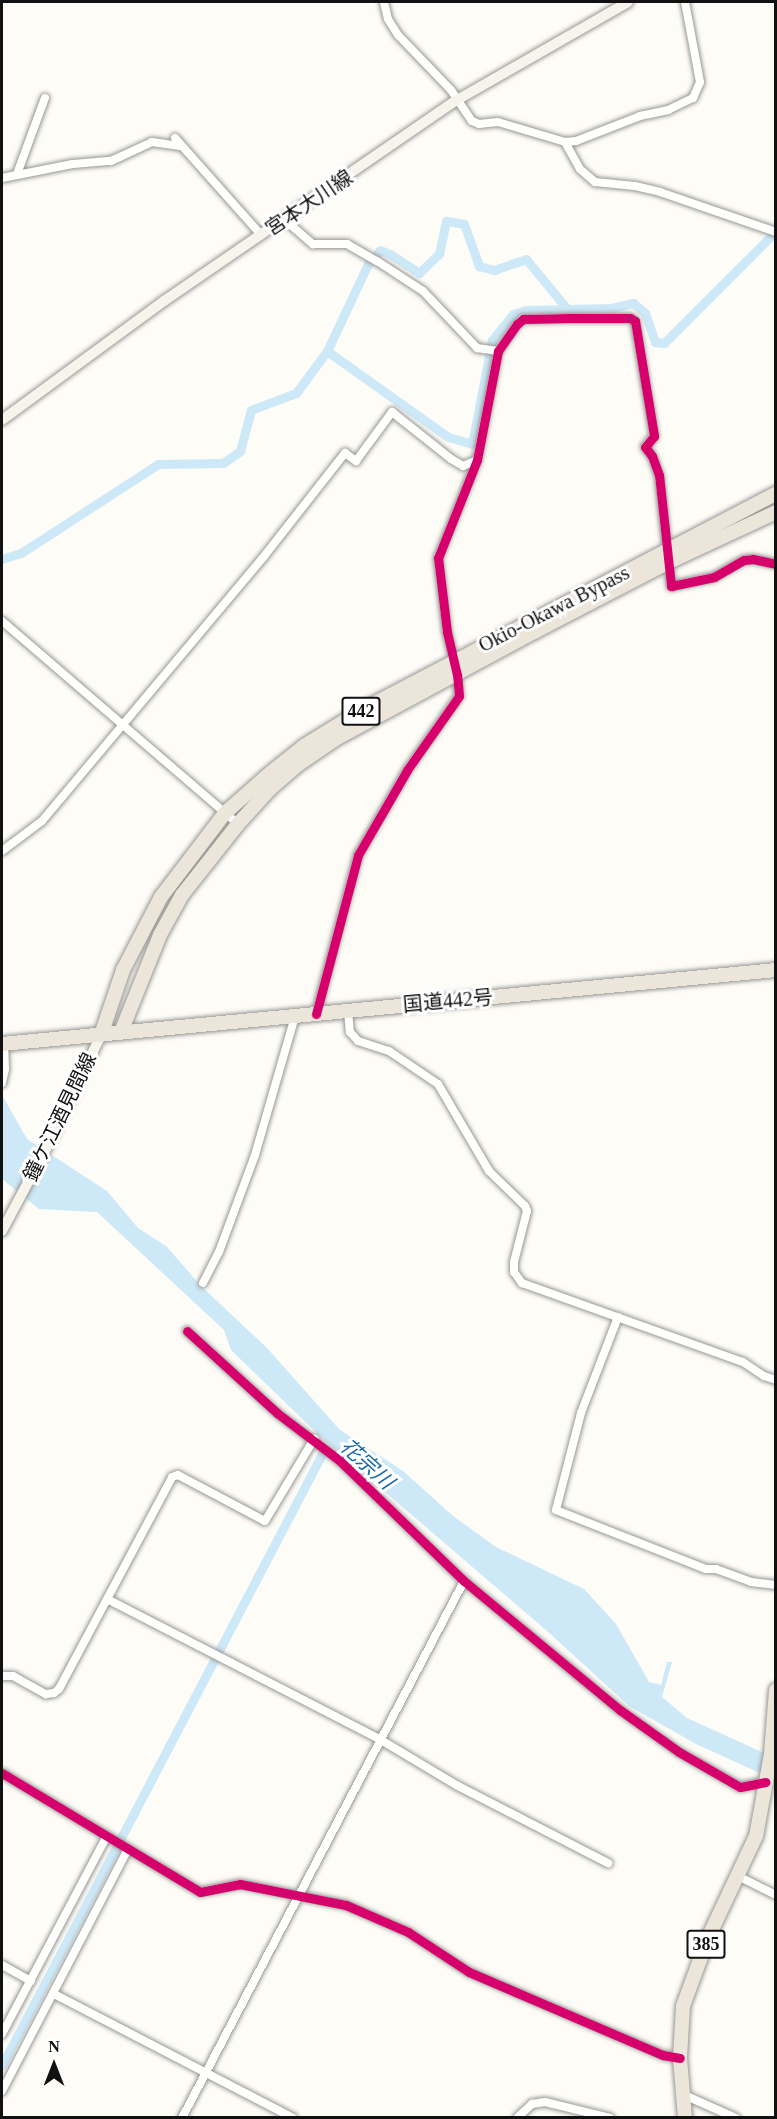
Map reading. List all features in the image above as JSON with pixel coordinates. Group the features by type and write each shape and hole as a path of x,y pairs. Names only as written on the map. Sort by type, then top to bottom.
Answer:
{"highway":[{"name":"Okio-Okawa Bypass","path":"121,1032 160,935 182,895 238,824 270,789 337,738 456,668 668,556 739,512 776,494"},
{"name":"Okio-Okawa Bypass","path":"668,556 776,512"},
{"name":"Okio-Okawa Bypass","path":"91,1036 144,926 178,873 225,813 304,746 364,709 456,668"},
{"name":"国道442号","path":"3,1043 776,970"},
{"name":"385","path":"685,2118 680,2058 683,2006 708,1938 756,1836 772,1755 776,1690"}],"main road":[{"name":"宮本大川線","path":"2,420 164,301 457,100 628,2"},
{"name":"鐘ケ江酒見間線","path":"2,1231 49,1143 91,1036"}],"street":[{"path":"384,2 388,18 398,35 427,62 472,121 498,122 565,142 576,141 640,116 668,110 693,98 700,82 686,2"},
{"path":"17,174 45,98"},
{"path":"175,138 261,235"},
{"path":"2,178 111,161 152,142 182,146"},
{"path":"565,142 580,169 595,182 634,186 660,192 776,232"},
{"path":"285,220 313,244 346,244 376,261 423,291 477,348 493,350"},
{"path":"316,1014 358,855 407,770 459,696 456,668 447,632 438,558 477,460 493,350 517,324 523,319 630,318 635,321 654,436 645,447 657,467 672,586 714,577 744,560 753,559 776,564"},
{"path":"2,851 42,821 265,555 345,453 356,461 392,412 463,466 477,460"},
{"path":"2,621 122,727 238,824"},
{"path":"348,1011 350,1032 358,1041 389,1051 438,1084 479,1158 525,1206 527,1211 514,1262 516,1277 522,1283 743,1362 764,1376 776,1380"},
{"path":"203,1283 219,1252 255,1155 296,1016"},
{"path":"2,1083 5,1069 3,1043"},
{"path":"618,1317 581,1413 556,1510 706,1569 716,1569 750,1582 776,1585"},
{"path":"187,1331 277,1413 339,1460 464,1581 620,1710 679,1752 740,1787 766,1780"},
{"path":"2,1676 13,1676 46,1694 54,1693 172,1477 177,1475 265,1521 314,1439"},
{"path":"182,2118 464,1581"},
{"path":"107,1599 381,1740 458,1786 608,1863"},
{"path":"2,1773 200,1892 240,1884 325,1899 356,1909 408,1932 469,1971 663,2055 680,2058"},
{"path":"2,2034 31,1981 118,1842"},
{"path":"2,2091 54,1994 118,1842"},
{"path":"738,1876 776,1895"},
{"path":"2,1965 31,1981"},
{"path":"54,1994 293,2118"},
{"path":"682,2094 736,2118"},
{"path":"516,2118 532,2104 545,2102 610,2118"}],"water":[{"name":"花宗川","path":"2,1095 27,1139 107,1191 138,1228 166,1246 202,1287 267,1348 340,1430 403,1471 453,1516 496,1547 584,1589 616,1624 649,1682 661,1685 667,1662 672,1662 662,1697 687,1718 775,1758 775,1780 696,1744 629,1706 546,1630 322,1438 231,1350 224,1330 97,1212 39,1209 2,1179"}],"waterway":[{"path":"2,559 21,553 158,464 223,463 240,451 251,410 296,393 327,351 368,264 380,250 419,273 439,254 446,221 464,224 479,266 494,270 526,259 567,309"},
{"path":"327,351 448,437 472,444 492,340 513,314 526,310 611,308 633,303 645,313 655,342 664,343 776,231"},
{"path":"2,2065 322,1454"}],"cycle path":[{"path":"316,1014 358,855 407,770 459,696 457,675 447,632 438,558 477,460 498,351 517,324 523,319 630,318 635,321 654,436 645,447 652,456 659,475 671,586 714,577 744,560 753,559 776,564"},
{"path":"187,1331 277,1413 339,1460 464,1581 620,1710 679,1752 740,1787 766,1782"},
{"path":"2,1773 200,1892 240,1884 346,1905 408,1932 469,1972 663,2055 680,2058"}]}
